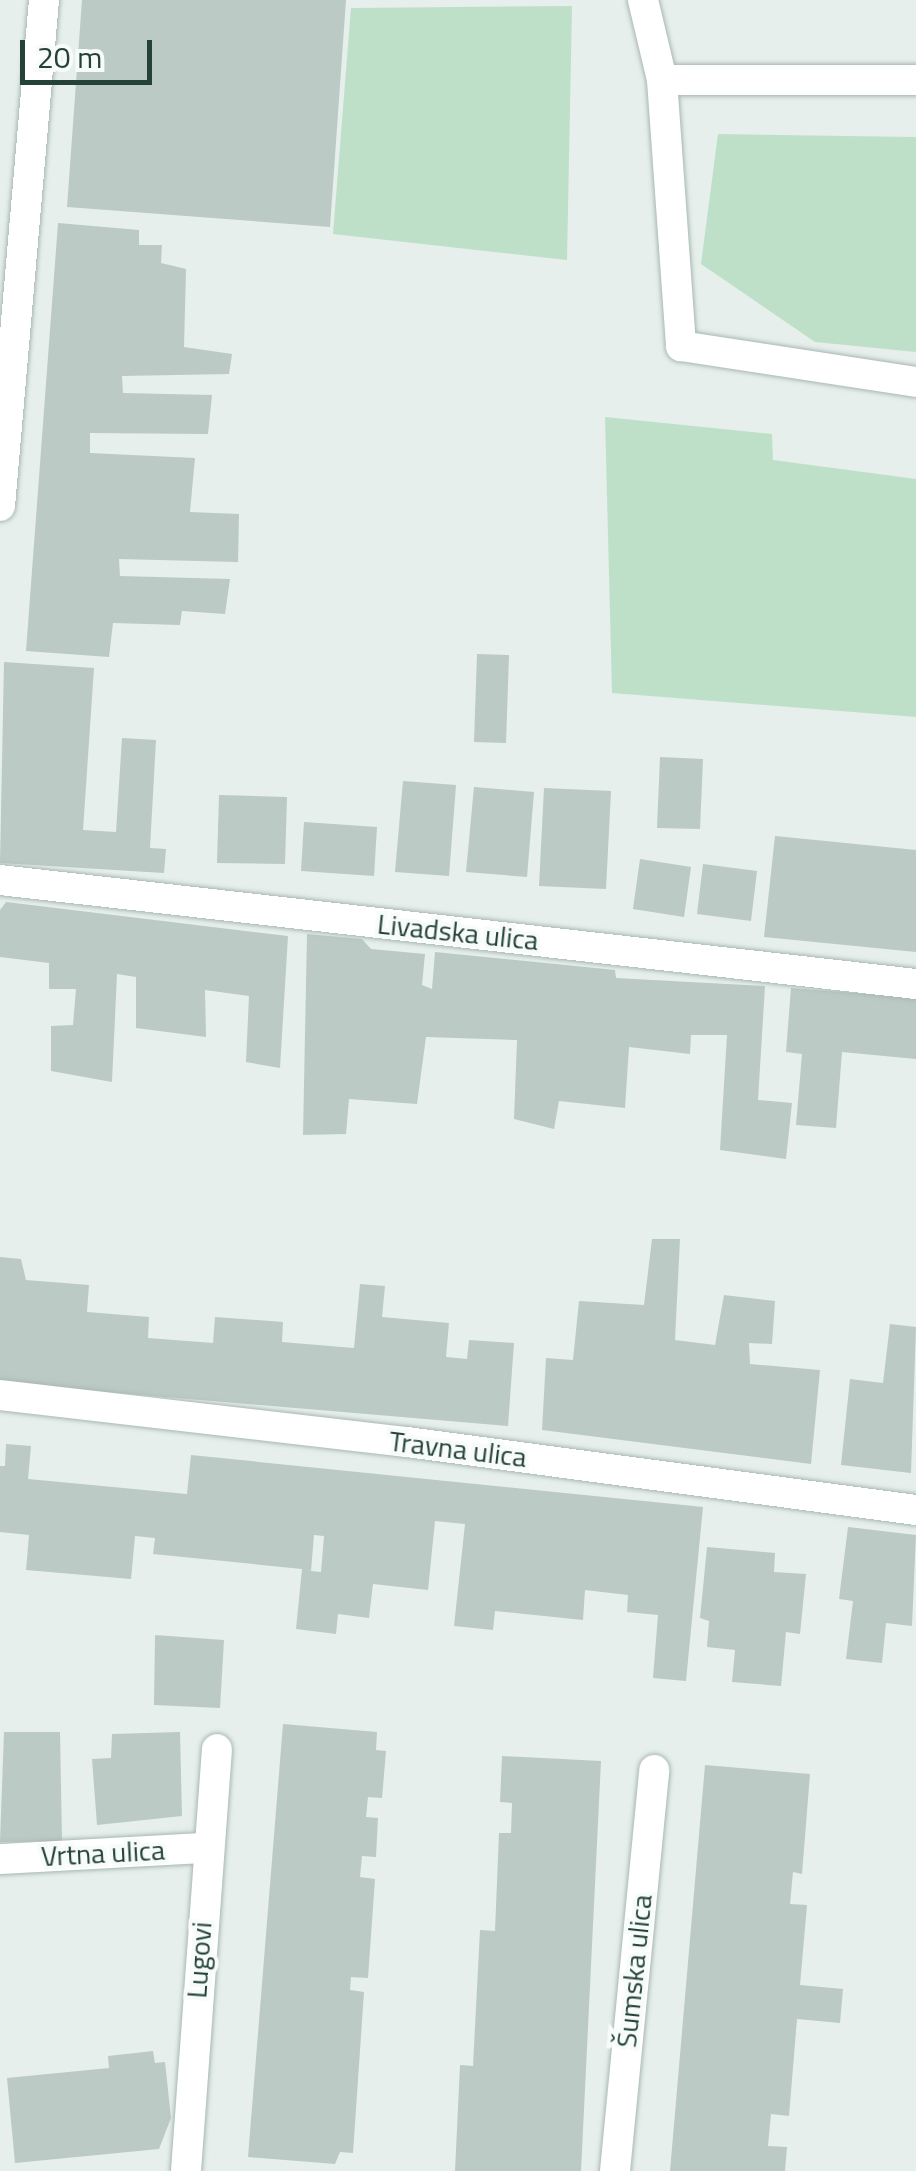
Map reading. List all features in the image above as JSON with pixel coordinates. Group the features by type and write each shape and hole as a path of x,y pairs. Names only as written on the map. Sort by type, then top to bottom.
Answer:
{"street":[{"path":"0,506 14,224 44,0"},
{"path":"643,0 662,80 681,346 916,382"},
{"path":"662,80 916,80"},
{"name":"Livadska ulica","path":"0,880 916,984"},
{"name":"Travna ulica","path":"0,1395 406,1442 916,1510"},
{"name":"Lugovi","path":"186,2171 206,1848 217,1749"},
{"name":"Šumska ulica","path":"614,2171 654,1770"},
{"name":"Vrtna ulica","path":"0,1859 206,1848"}],"green space":[{"path":"572,6 567,260 333,234 351,8"},
{"path":"718,134 916,137 916,352 815,342 701,264"},
{"path":"605,417 772,434 773,460 916,479 916,717 612,693"}],"building":[{"path":"82,0 346,0 330,227 67,207"},
{"path":"58,223 139,230 139,245 162,245 161,263 186,269 184,347 232,354 229,374 122,376 123,393 212,395 208,434 90,433 90,453 195,458 190,512 239,514 238,562 119,559 120,576 230,579 225,614 182,611 180,625 113,623 109,657 26,651"},
{"path":"477,654 509,655 506,743 474,742"},
{"path":"4,662 94,668 83,830 116,832 122,738 156,740 150,848 166,849 164,873 0,863"},
{"path":"660,757 703,759 700,829 657,828"},
{"path":"403,781 456,785 449,876 395,872"},
{"path":"474,787 534,792 527,877 466,872"},
{"path":"544,788 611,791 606,889 539,886"},
{"path":"219,795 287,797 285,864 217,863"},
{"path":"304,822 377,827 374,876 301,871"},
{"path":"775,836 916,850 916,952 764,937"},
{"path":"640,859 691,867 684,917 633,909"},
{"path":"703,864 757,871 751,921 697,914"},
{"path":"6,902 288,936 280,1068 246,1062 249,996 205,990 206,1037 136,1028 136,977 117,974 112,1082 51,1071 51,1026 73,1025 76,989 49,989 49,963 0,957 0,910"},
{"path":"307,934 362,939 371,949 425,954 422,985 432,989 435,952 615,970 616,978 765,986 758,1100 792,1103 786,1159 720,1150 727,1035 691,1035 690,1054 629,1047 625,1108 559,1101 554,1129 514,1119 517,1040 426,1037 417,1104 349,1099 346,1134 303,1135"},
{"path":"791,988 916,998 916,1059 842,1052 836,1128 796,1125 802,1054 786,1052"},
{"path":"652,1239 680,1239 675,1340 715,1345 724,1295 775,1301 772,1344 749,1343 750,1364 820,1370 811,1464 542,1430 546,1358 573,1360 579,1301 644,1305"},
{"path":"0,1257 21,1259 26,1280 89,1285 87,1312 149,1317 148,1338 213,1343 215,1317 283,1322 282,1342 354,1348 360,1284 385,1286 382,1317 449,1323 446,1357 467,1359 469,1340 514,1343 508,1426 0,1383"},
{"path":"890,1324 916,1327 911,1473 841,1465 850,1379 883,1383"},
{"path":"6,1444 31,1446 28,1479 187,1494 191,1455 703,1507 686,1681 653,1678 658,1615 627,1612 628,1595 585,1590 583,1620 495,1611 493,1630 454,1626 465,1524 435,1521 428,1590 373,1584 369,1618 338,1614 336,1634 296,1629 302,1569 153,1554 155,1538 135,1536 131,1579 26,1570 29,1535 0,1532 0,1466 5,1466","holes":["314,1535 324,1536 321,1572 311,1571"]},
{"path":"848,1527 916,1535 912,1626 886,1623 882,1663 846,1659 853,1601 839,1599"},
{"path":"707,1547 775,1553 774,1572 806,1574 800,1634 786,1632 781,1686 732,1682 735,1650 707,1647 709,1621 700,1618"},
{"path":"155,1635 224,1640 220,1708 154,1705"},
{"path":"283,1724 377,1732 376,1750 386,1751 382,1798 368,1797 366,1817 378,1818 376,1857 362,1856 360,1877 375,1879 368,1978 351,1977 350,1990 364,1992 353,2153 340,2152 335,2164 248,2157"},
{"path":"4,1732 60,1732 62,1841 0,1842"},
{"path":"180,1732 182,1816 97,1825 92,1759 111,1758 112,1734"},
{"path":"502,1756 601,1761 581,2171 455,2171 460,2065 473,2066 480,1930 495,1931 499,1833 511,1833 512,1803 500,1802"},
{"path":"705,1765 810,1774 802,1874 793,1872 790,1904 807,1905 800,1985 843,1989 840,2023 797,2019 789,2116 771,2114 768,2146 787,2147 785,2171 670,2171"},
{"path":"153,2051 155,2063 165,2062 171,2118 159,2149 15,2163 7,2078 109,2068 108,2056"}]}
